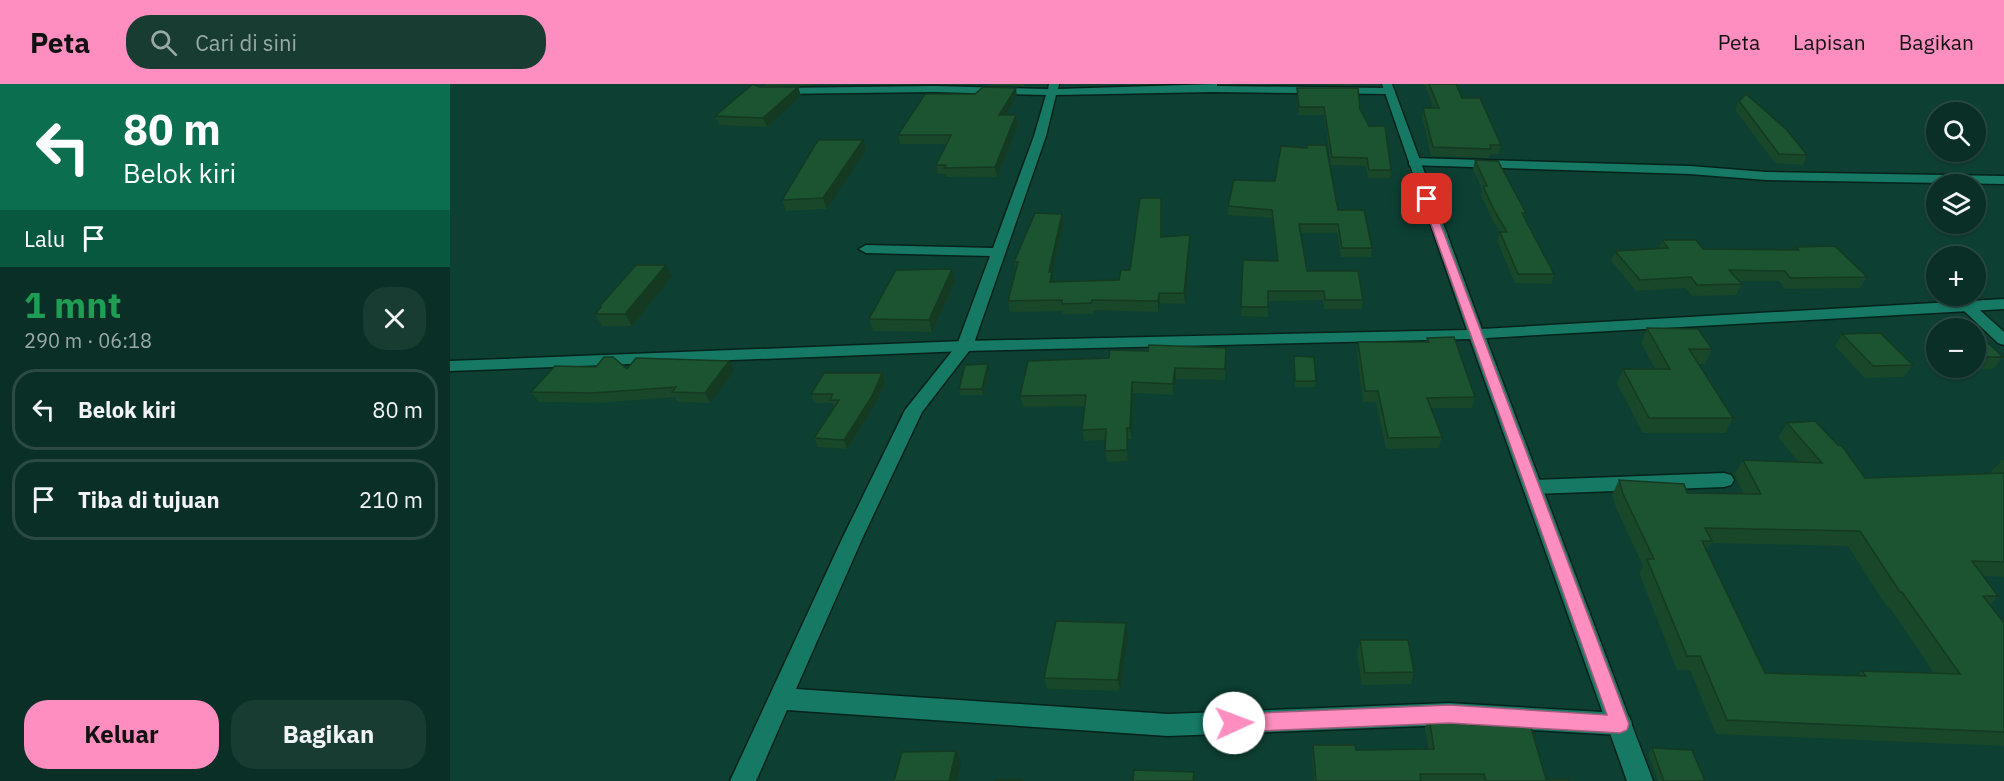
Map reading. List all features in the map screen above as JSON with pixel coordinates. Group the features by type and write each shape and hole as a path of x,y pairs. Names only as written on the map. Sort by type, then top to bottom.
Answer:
{"street":[{"path":"762,91 1388,87 1413,162 1640,781"},
{"path":"743,781 852,539 914,410 965,345 1040,136 1053,88"},
{"path":"1413,162 1690,170 1766,176 2004,180"},
{"path":"866,249 998,252"},
{"path":"1986,305 2004,304"},
{"path":"450,366 965,345 1477,334 1967,306 2004,340"},
{"path":"1533,487 1724,480"},
{"path":"780,699 1168,725 1449,714 1620,724"}],"building":[{"path":"753,84 759,87 798,87 763,118 715,116"},
{"path":"1429,84 1456,84 1462,98 1480,98 1501,145 1490,145 1491,149 1433,147 1423,108 1439,108"},
{"path":"983,87 1016,88 999,115 1016,115 995,167 944,168 946,165 936,165 951,135 898,135 925,94 975,94"},
{"path":"1297,88 1358,88 1360,109 1369,126 1385,126 1391,170 1369,170 1367,158 1332,157 1324,107 1299,107"},
{"path":"1746,94 1787,130 1807,155 1779,154 1739,101"},
{"path":"818,140 863,140 823,198 782,200"},
{"path":"1307,145 1326,145 1338,210 1364,210 1372,248 1342,248 1338,224 1299,224 1307,271 1358,271 1363,300 1325,300 1324,291 1268,291 1268,307 1241,307 1243,260 1278,261 1272,210 1228,206 1234,180 1275,181 1281,146 1307,148"},
{"path":"1475,160 1498,161 1526,213 1522,213 1554,274 1518,274 1500,232 1507,232 1483,186 1487,186"},
{"path":"1140,198 1161,198 1161,237 1190,235 1184,293 1159,293 1158,301 1092,300 1091,303 1062,304 1062,300 1008,301 1018,262 1014,262 1035,213 1062,214 1049,272 1052,272 1050,282 1119,280 1121,270 1130,270"},
{"path":"1662,240 1696,240 1703,249 1799,250 1796,247 1835,246 1867,277 1790,278 1785,271 1729,270 1742,284 1697,285 1691,277 1640,280 1615,251 1668,248"},
{"path":"636,265 666,265 625,314 595,314 601,307 599,307"},
{"path":"952,269 929,320 869,319 896,270"},
{"path":"1647,328 1698,329 1712,349 1689,349 1733,418 1649,418 1623,369 1670,369"},
{"path":"1880,333 1913,365 1873,366 1842,334"},
{"path":"1454,337 1475,397 1427,398 1442,437 1388,438 1378,391 1365,391 1358,342 1429,342 1427,338"},
{"path":"1986,341 2003,357 1986,357"},
{"path":"1149,345 1226,348 1225,369 1175,368 1173,384 1132,382 1127,450 1105,451 1106,429 1082,430 1086,395 1020,396 1028,361 1109,358 1110,350 1148,351"},
{"path":"1294,356 1314,357 1316,381 1295,381"},
{"path":"604,357 613,357 627,369 636,358 729,361 705,393 672,392 676,387 592,393 531,392 555,366 596,367"},
{"path":"988,364 982,389 959,389 965,365"},
{"path":"824,373 882,373 872,396 844,440 814,438 839,400 830,400 833,394 811,394"},
{"path":"1815,421 1838,445 1842,446 1865,478 2004,473 2004,562 1972,561 1998,596 1983,596 2004,623 2004,732 1727,720 1700,656 1687,656 1647,559 1654,559 1623,494 1619,480 1684,484 1687,493 1761,494 1743,460 1822,463 1787,423","holes":["1705,528 1860,531 1900,592 1960,674 1862,671 1866,676 1765,673 1702,541 1712,541"]},
{"path":"1056,621 1126,623 1118,680 1044,678"},
{"path":"1360,640 1408,640 1414,672 1365,673"},
{"path":"1429,717 1469,717 1471,725 1530,724 1546,779 1569,779 1569,781 1486,781 1484,774 1420,774 1421,781 1316,781 1313,745 1355,745 1356,750 1434,749"},
{"path":"1652,748 1692,750 1705,781 1664,781"},
{"path":"956,751 949,781 894,781 902,752"},
{"path":"1134,770 1194,772 1193,781 1133,781"},
{"path":"1022,780 1022,781 996,781"}],"route":[{"path":"1234,723 1449,714 1620,724 1427,199"}]}
